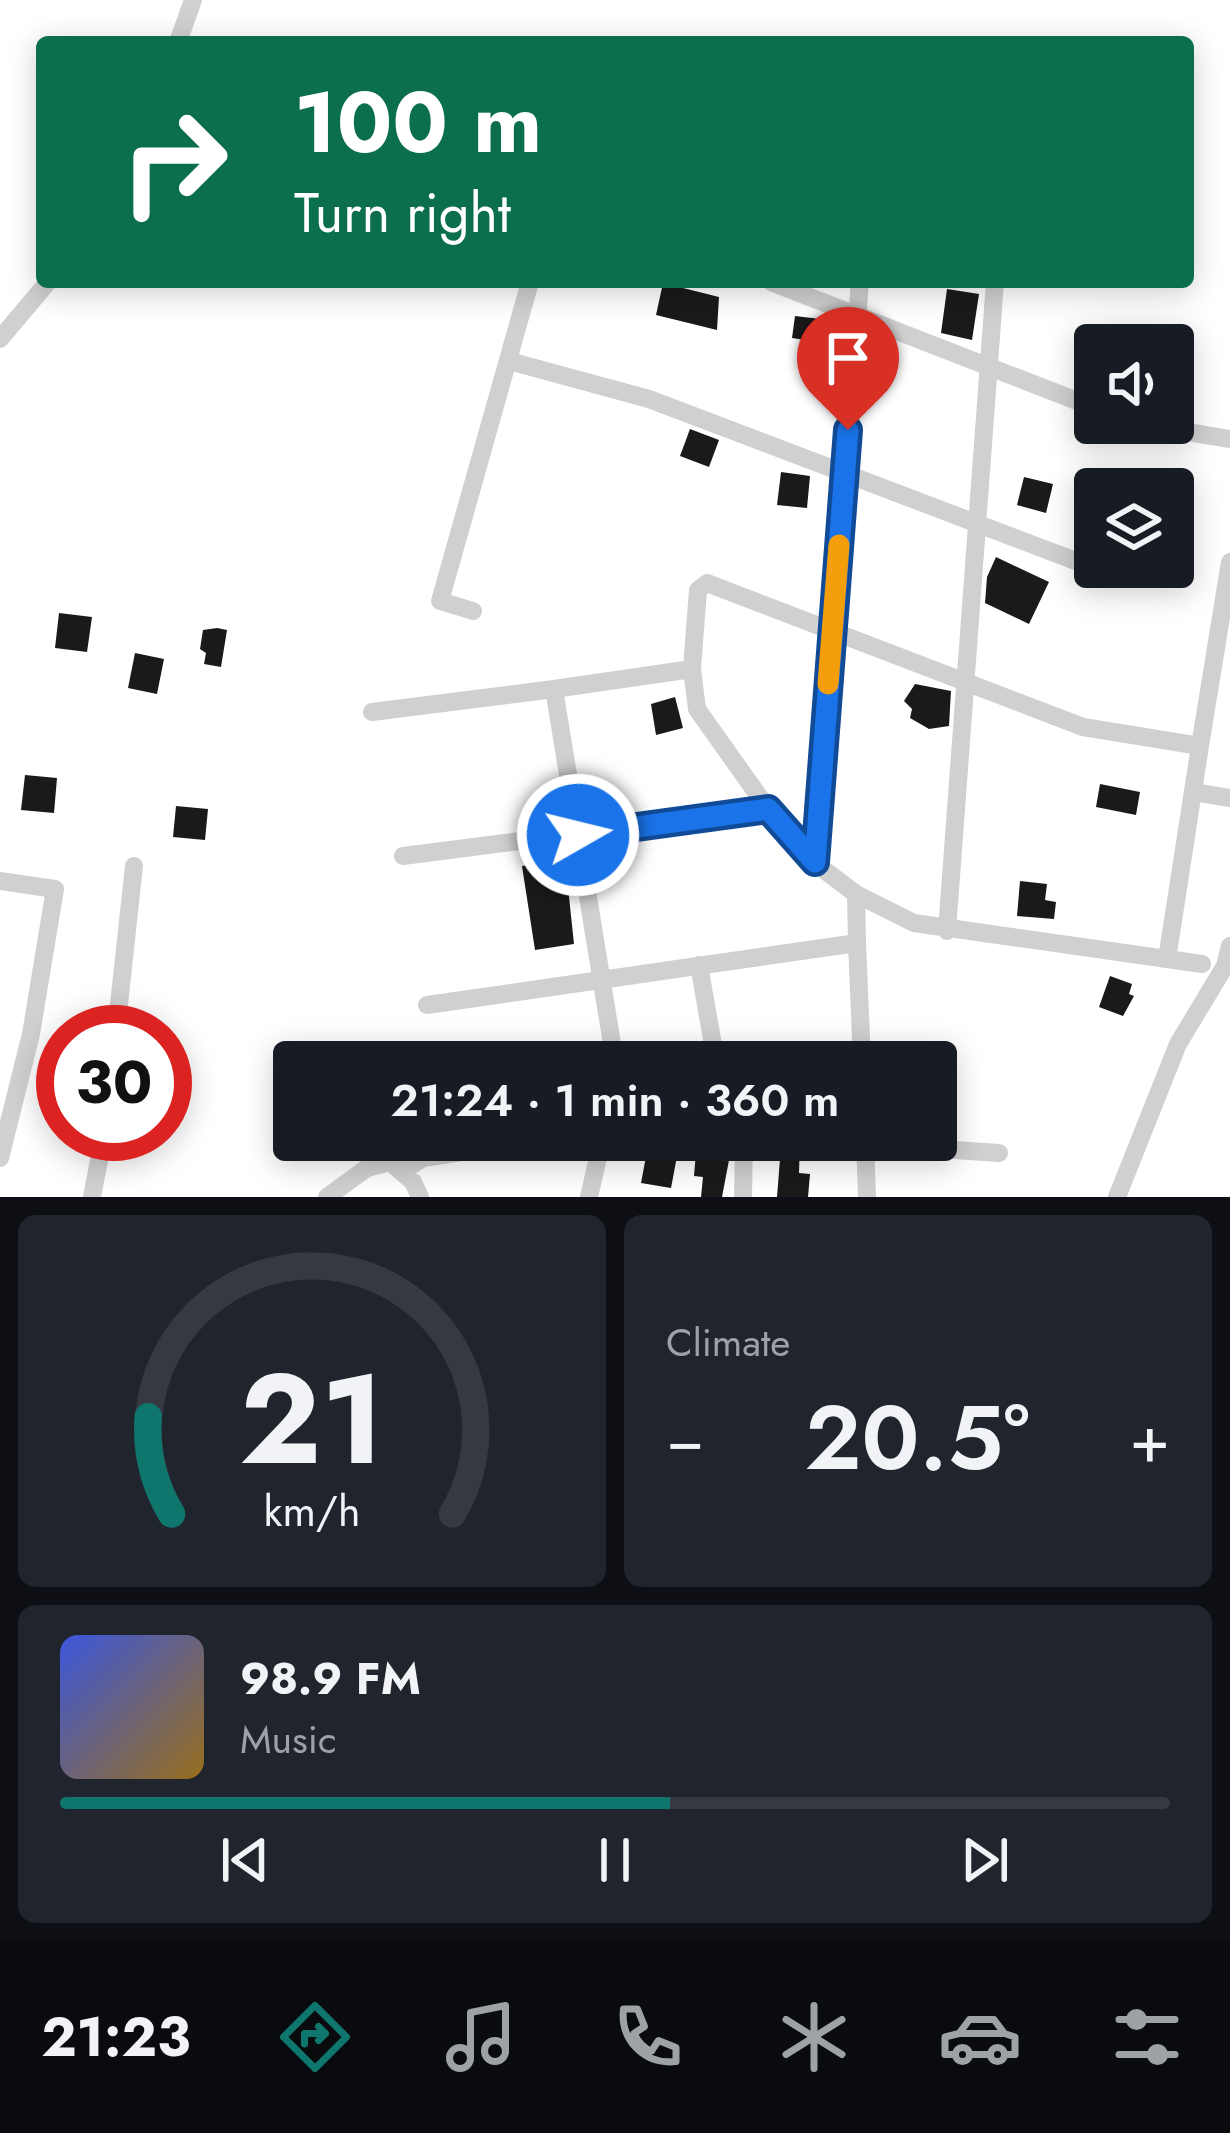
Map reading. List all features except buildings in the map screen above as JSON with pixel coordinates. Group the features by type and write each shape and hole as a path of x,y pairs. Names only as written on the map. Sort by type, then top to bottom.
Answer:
{"street":[{"path":"180,36 193,0"},
{"path":"0,339 43,288"},
{"path":"473,611 440,601 528,288"},
{"path":"787,288 1074,400"},
{"path":"815,862 859,288"},
{"path":"947,931 995,288"},
{"path":"508,361 649,399 845,469 1074,560"},
{"path":"1194,433 1230,439"},
{"path":"1167,959 1230,562"},
{"path":"1200,746 1083,727 832,627 707,583 698,590 692,669 698,709 768,809 815,862 856,894 914,923 947,931 1049,939 1202,964"},
{"path":"372,712 692,669"},
{"path":"554,689 611,1041"},
{"path":"1194,793 1230,798"},
{"path":"404,856 768,809"},
{"path":"119,1005 134,866"},
{"path":"0,881 55,889 31,1034 0,1158"},
{"path":"856,894 861,1041"},
{"path":"427,1005 857,943"},
{"path":"1117,1197 1178,1044 1225,966 1230,946"},
{"path":"699,965 712,1041"},
{"path":"957,1150 999,1153"},
{"path":"92,1197 99,1161"},
{"path":"403,1172 419,1161"},
{"path":"589,1197 597,1161"},
{"path":"743,1197 744,1161"},
{"path":"866,1161 867,1197"},
{"path":"327,1197 367,1168 390,1162 420,1197"}],"slow traffic":[{"path":"828,684 839,545"}],"route":[{"path":"578,835 768,809 815,862 848,430"}]}
